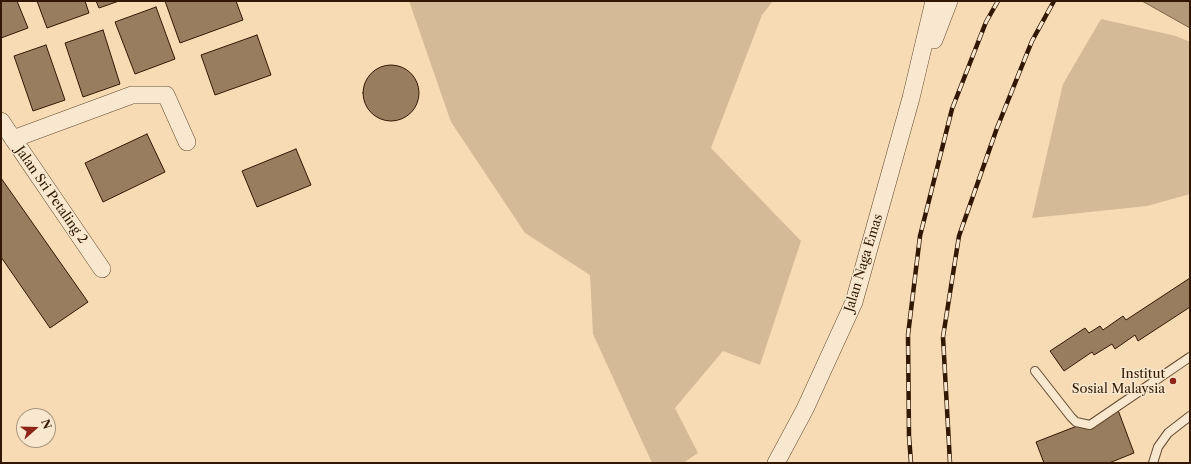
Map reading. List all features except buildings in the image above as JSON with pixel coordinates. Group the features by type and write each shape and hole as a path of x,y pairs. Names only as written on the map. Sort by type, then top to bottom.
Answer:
{"street":[{"name":"Jalan Naga Emas","path":"776,463 805,409 854,302 911,98 934,1"},
{"name":"Jalan Naga Emas","path":"911,98 949,1"},
{"path":"12,139 132,95 166,95 187,142"},
{"name":"Jalan Sri Petaling 2","path":"1,121 102,269"}],"lane":[{"path":"1035,370 1076,422 1090,425 1190,358"},
{"path":"1154,463 1158,447 1168,433 1190,416"}],"shaded area":[{"path":"409,1 773,1 762,15 711,148 801,241 760,365 723,351 675,408 698,453 683,463 652,463 593,334 590,275 525,233 451,122"},
{"path":"1142,1 1190,1 1190,28"},
{"path":"1101,19 1176,36 1190,42 1190,194 1147,206 1032,218 1063,84"}],"railway":[{"path":"911,463 909,436 908,335 920,236 952,109 986,22 998,1"},
{"path":"950,463 943,337 959,236 997,128 1032,41 1054,1"}],"place":[{"name":"Institut Sosial Malaysia","path":"1173,381"}]}
